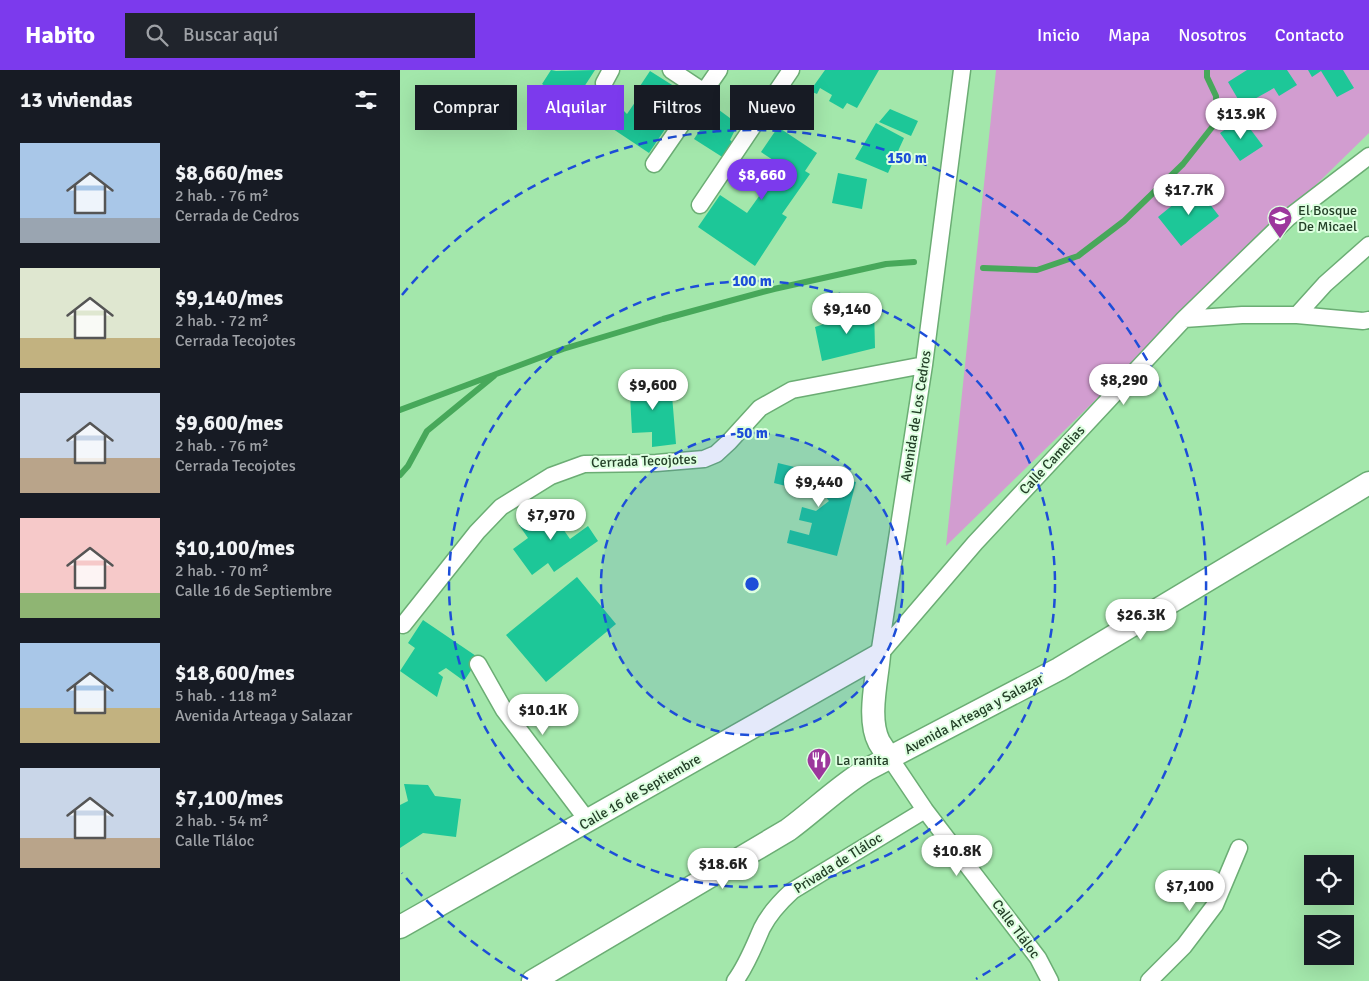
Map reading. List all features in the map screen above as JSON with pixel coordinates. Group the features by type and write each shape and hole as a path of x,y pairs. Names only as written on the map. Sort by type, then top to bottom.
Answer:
{"street":[{"path":"671,70 694,85"},
{"path":"709,85 719,70"},
{"path":"700,205 791,70"},
{"name":"Avenida de Los Cedros","path":"890,758 878,741 874,724 874,707 880,655 924,365 962,70"},
{"path":"654,164 678,130"},
{"name":"Calle Camelias","path":"880,655 975,542 1184,319 1288,218 1369,156"},
{"path":"1297,315 1325,284 1369,245"},
{"path":"1184,319 1242,315 1297,315 1369,320"},
{"name":"Cerrada Tecojotes","path":"403,625 477,532 500,508 551,476 584,464 656,463 704,459 716,454 730,442 760,408 792,390 924,365"},
{"name":"Avenida Arteaga y Salazar","path":"533,981 788,830 854,777 1059,669 1369,483"},
{"name":"Calle 16 de Septiembre","path":"400,927 880,655"},
{"path":"478,664 504,710 588,821"},
{"name":"Calle Tláloc","path":"890,758 925,810 1038,958 1050,981"},
{"name":"Privada de Tláloc","path":"735,981 776,906 792,891 925,810"},
{"path":"1149,981 1184,946 1215,905 1239,848"}],"shaded area":[{"path":"996,70 1369,70 1369,133 946,546"}],"building":[{"path":"551,70 595,70 585,85 542,84"},
{"path":"825,70 879,70 857,108 847,103 843,109 829,101 832,95 820,88 817,94 814,93 814,85"},
{"path":"1247,70 1287,70 1297,85 1279,96 1274,88 1242,106 1228,82"},
{"path":"1308,70 1343,70 1354,88 1337,97 1321,71 1312,77"},
{"path":"650,71 672,85 641,85"},
{"path":"634,104 634,130 664,130 649,153 614,130 624,130 624,111 627,114"},
{"path":"890,109 918,121 911,136 879,122"},
{"path":"720,111 730,118 730,130 735,130 730,140 736,145 727,160 694,139 700,130 720,130"},
{"path":"1242,118 1263,146 1240,161 1220,133"},
{"path":"876,123 904,138 888,173 855,159"},
{"path":"776,130 782,130 817,153 805,171 810,174 782,214 787,217 755,266 698,227 720,195 747,213 767,185 762,182 772,173 767,169 773,160 761,152"},
{"path":"838,173 867,179 862,209 832,203"},
{"path":"1196,186 1219,216 1181,246 1158,217"},
{"path":"874,307 875,348 822,361 815,327"},
{"path":"643,375 644,385 671,383 676,444 652,447 652,432 632,433 629,376"},
{"path":"778,463 856,482 837,556 787,543 790,530 809,535 812,523 799,520 802,507 816,511 829,501 825,496 774,483"},
{"path":"559,505 569,519 561,526 570,539 588,526 598,541 554,572 548,563 532,575 513,549 528,538 519,525 544,508 548,513"},
{"path":"577,577 616,624 546,682 506,635"},
{"path":"423,620 479,658 464,681 446,668 438,673 443,677 437,697 400,671 415,648 408,643"},
{"path":"404,784 428,785 435,796 461,799 456,837 423,833 400,848 400,805 408,801"}],"waterway":[{"path":"983,268 1037,270 1078,256 1124,221 1183,164 1217,121 1216,96 1207,77 1207,70"},
{"path":"400,410 563,349 663,319 774,289 886,264 914,262"},
{"path":"400,475 408,466 427,431 494,376"}],"place":[{"name":"El Bosque De Micael","path":"1280,239"},
{"name":"La ranita","path":"819,781"}]}
